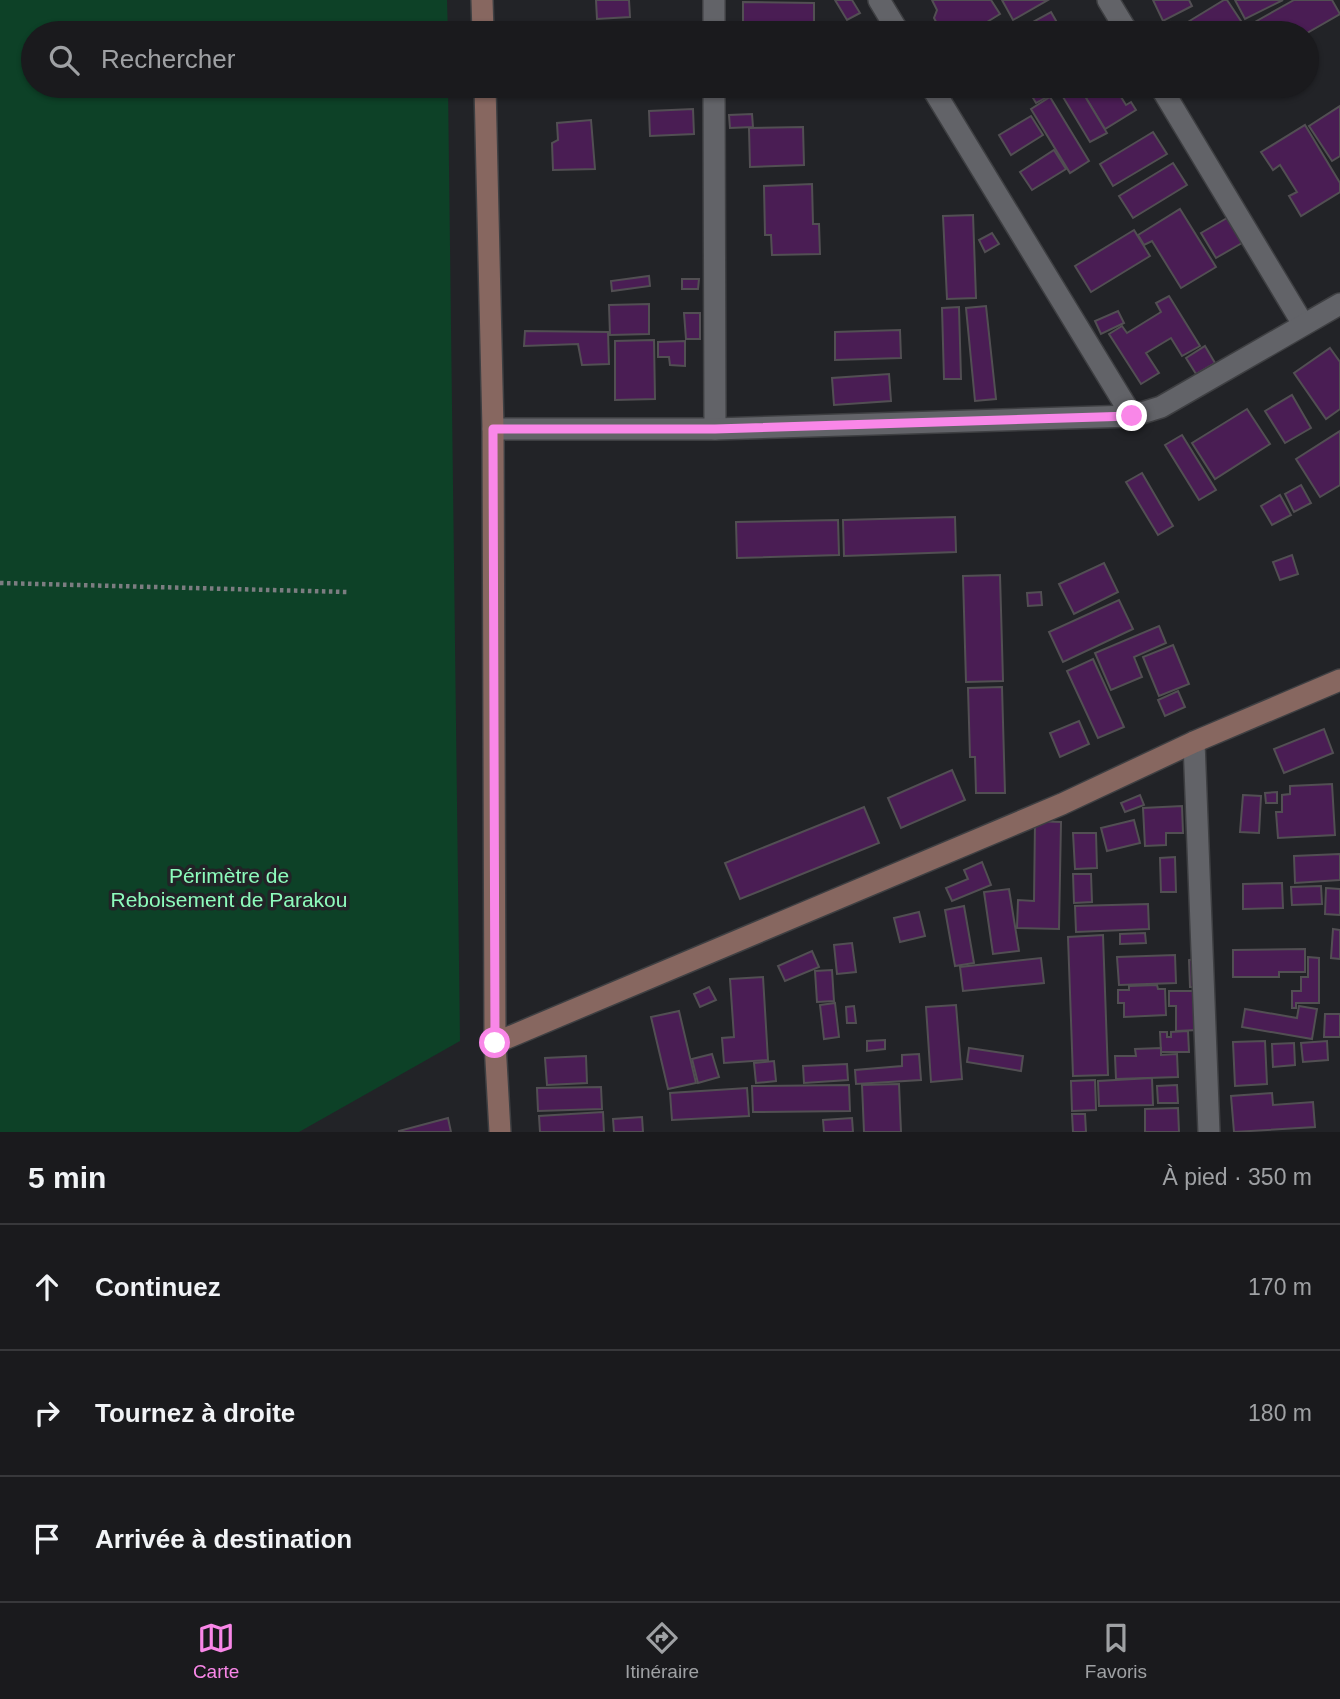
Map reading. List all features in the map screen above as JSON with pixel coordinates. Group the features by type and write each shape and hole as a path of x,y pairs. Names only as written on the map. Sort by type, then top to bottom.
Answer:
{"street":[{"path":"482,0 483,21"},
{"path":"714,0 714,21"},
{"path":"879,0 892,21"},
{"path":"1108,0 1121,21"},
{"path":"485,98 493,429 495,1043 500,1132"},
{"path":"714,98 715,429"},
{"path":"938,98 1132,416"},
{"path":"1167,98 1303,324"},
{"path":"493,429 715,429 1132,416 1161,407 1340,304"},
{"path":"495,1043 1062,804 1340,680"},
{"path":"1194,743 1209,1132"}],"path":[{"path":"0,583 347,592"}],"green space":[{"name":"Périmètre de Reboisement de Parakou","path":"0,0 447,0 448,21 21,21 21,98 448,98 460,1041 299,1132 0,1132"}],"building":[{"path":"596,0 629,0 630,17 597,19"},
{"path":"835,0 852,0 860,13 847,20"},
{"path":"932,0 991,0 1000,14 989,21 936,21 937,10"},
{"path":"1002,0 1048,0 1013,20"},
{"path":"1153,0 1189,0 1192,6 1163,21"},
{"path":"1227,0 1241,21 1190,21"},
{"path":"1235,0 1283,0 1245,19"},
{"path":"1294,0 1332,0 1340,14 1319,26 1319,21 1257,21"},
{"path":"743,2 814,3 814,21 743,21"},
{"path":"1051,12 1056,21 1035,21"},
{"path":"1051,98 1089,161 1070,173 1031,109"},
{"path":"1064,98 1086,98 1107,133 1090,142"},
{"path":"1086,98 1122,98 1126,105 1131,102 1136,110 1105,129"},
{"path":"1340,106 1340,156 1332,161 1309,126"},
{"path":"693,109 694,134 650,136 649,111"},
{"path":"752,114 753,127 730,128 729,115"},
{"path":"1031,116 1043,135 1011,155 999,135"},
{"path":"591,120 595,169 553,170 552,143 558,140 557,123"},
{"path":"1305,125 1340,183 1340,192 1301,216 1289,196 1297,192 1280,165 1273,170 1261,152"},
{"path":"803,127 804,165 750,167 749,128"},
{"path":"1153,132 1167,154 1113,186 1100,164"},
{"path":"1054,150 1066,169 1032,190 1020,172"},
{"path":"1173,163 1187,185 1133,218 1119,196"},
{"path":"812,184 813,224 819,224 820,254 772,255 771,235 765,235 764,186"},
{"path":"1180,209 1216,267 1181,288 1152,241 1144,245 1138,235"},
{"path":"973,215 976,298 947,299 943,216"},
{"path":"1227,218 1242,243 1216,258 1201,233"},
{"path":"1134,230 1150,256 1091,292 1075,266"},
{"path":"992,233 999,244 985,252 979,240"},
{"path":"649,276 650,286 612,291 611,281"},
{"path":"682,279 699,279 698,289 682,289"},
{"path":"1169,296 1200,346 1182,356 1171,338 1146,353 1159,373 1141,384 1109,334 1122,326 1127,333 1161,312 1156,303"},
{"path":"649,304 649,334 610,335 609,305"},
{"path":"986,306 996,399 975,401 966,308"},
{"path":"959,307 961,379 944,379 942,308"},
{"path":"1118,311 1124,323 1101,334 1095,321"},
{"path":"684,313 700,313 700,339 686,339"},
{"path":"900,330 901,358 835,360 835,332"},
{"path":"525,331 608,332 609,364 582,365 578,344 524,346"},
{"path":"654,340 655,399 615,400 615,341"},
{"path":"685,341 685,366 670,365 669,357 658,357 658,342"},
{"path":"1205,346 1215,363 1196,374 1186,358"},
{"path":"1330,348 1340,362 1340,409 1326,419 1294,373"},
{"path":"889,374 891,401 834,405 832,378"},
{"path":"1292,395 1311,428 1285,443 1265,411"},
{"path":"1247,409 1270,444 1215,479 1192,443"},
{"path":"1340,431 1340,485 1320,497 1296,459"},
{"path":"1182,435 1216,490 1199,500 1165,445"},
{"path":"1142,473 1173,526 1158,535 1126,482"},
{"path":"1301,485 1311,503 1294,512 1285,494"},
{"path":"1280,495 1291,515 1272,525 1261,506"},
{"path":"955,517 956,552 844,556 843,520"},
{"path":"838,520 839,555 737,558 736,522"},
{"path":"1292,555 1298,574 1280,580 1273,562"},
{"path":"1104,563 1118,592 1074,614 1059,584"},
{"path":"1000,575 1003,681 966,682 963,576"},
{"path":"1041,592 1042,605 1028,606 1027,593"},
{"path":"1119,600 1133,629 1063,662 1049,632"},
{"path":"1159,626 1166,643 1134,657 1142,677 1111,690 1095,653"},
{"path":"1173,645 1189,684 1159,696 1143,657"},
{"path":"1093,659 1124,727 1098,738 1067,671"},
{"path":"1002,687 1005,793 976,793 975,757 970,757 968,688"},
{"path":"1178,691 1185,707 1165,716 1158,700"},
{"path":"1079,721 1089,744 1060,757 1050,733"},
{"path":"1324,729 1333,753 1284,773 1274,749"},
{"path":"952,770 965,800 901,828 888,798"},
{"path":"1332,784 1335,835 1278,838 1276,812 1282,812 1282,795 1290,794 1290,786"},
{"path":"1277,792 1277,803 1266,803 1265,793"},
{"path":"1140,795 1144,805 1125,812 1121,803"},
{"path":"1243,795 1261,796 1259,833 1240,832"},
{"path":"1182,806 1183,833 1166,833 1166,845 1145,846 1143,808"},
{"path":"864,807 879,843 740,899 725,863"},
{"path":"1134,820 1140,843 1107,851 1101,828"},
{"path":"1035,821 1061,822 1059,929 1017,928 1018,900 1034,901"},
{"path":"1073,833 1096,833 1097,868 1075,869"},
{"path":"1340,854 1340,880 1295,883 1294,856"},
{"path":"1175,857 1176,892 1161,892 1160,858"},
{"path":"982,862 991,885 952,901 946,888 968,879 964,870"},
{"path":"1073,874 1091,874 1092,902 1074,903"},
{"path":"1282,883 1283,908 1243,909 1243,884"},
{"path":"1321,886 1322,904 1292,905 1291,887"},
{"path":"1326,888 1340,889 1340,915 1325,914"},
{"path":"1009,889 1019,951 993,954 984,892"},
{"path":"1148,904 1149,929 1076,932 1075,906"},
{"path":"964,906 974,963 955,966 945,910"},
{"path":"919,912 925,936 900,942 894,918"},
{"path":"1333,929 1340,930 1340,959 1331,958"},
{"path":"1145,933 1146,943 1120,944 1120,934"},
{"path":"1103,935 1108,1075 1073,1076 1068,937"},
{"path":"852,943 856,972 837,974 834,945"},
{"path":"1305,949 1305,972 1279,972 1279,977 1233,977 1233,950"},
{"path":"812,951 819,967 785,981 778,966"},
{"path":"1175,955 1176,983 1119,985 1117,957"},
{"path":"1308,957 1319,958 1319,1003 1296,1003 1296,1008 1292,1008 1292,991 1301,991 1301,977 1308,977"},
{"path":"1041,958 1044,983 963,991 960,967"},
{"path":"1196,959 1197,987 1190,987 1189,960"},
{"path":"832,970 834,1001 817,1002 815,971"},
{"path":"763,977 768,1060 724,1063 722,1038 734,1037 730,979"},
{"path":"1157,985 1158,989 1165,989 1166,1015 1124,1017 1124,1003 1118,1003 1118,990 1129,990 1129,986"},
{"path":"709,987 716,1000 700,1007 694,994"},
{"path":"1169,991 1197,991 1198,1030 1176,1031 1176,1006 1169,1006"},
{"path":"835,1003 839,1037 824,1039 820,1005"},
{"path":"956,1005 962,1079 931,1082 926,1007"},
{"path":"854,1006 856,1023 847,1023 846,1007"},
{"path":"1299,1006 1317,1009 1312,1039 1242,1027 1245,1009 1297,1018"},
{"path":"679,1011 696,1083 668,1089 651,1017"},
{"path":"1325,1014 1340,1014 1340,1037 1324,1037"},
{"path":"1188,1031 1189,1052 1161,1052 1160,1032 1167,1032 1167,1037 1171,1037 1171,1032"},
{"path":"885,1040 885,1049 867,1051 867,1041"},
{"path":"1265,1041 1267,1084 1235,1086 1233,1042"},
{"path":"1327,1041 1328,1060 1303,1062 1301,1043"},
{"path":"1294,1043 1295,1065 1273,1067 1272,1044"},
{"path":"969,1048 1023,1056 1021,1071 967,1062"},
{"path":"1161,1048 1161,1055 1177,1054 1178,1077 1116,1079 1115,1056 1136,1056 1135,1049"},
{"path":"712,1054 719,1077 698,1083 692,1059"},
{"path":"919,1054 921,1080 856,1084 855,1070 902,1066 902,1055"},
{"path":"586,1056 587,1083 547,1085 545,1058"},
{"path":"774,1061 776,1081 756,1083 754,1063"},
{"path":"847,1064 848,1080 804,1083 803,1066"},
{"path":"1152,1078 1153,1105 1099,1106 1098,1081"},
{"path":"1095,1080 1096,1110 1072,1111 1071,1081"},
{"path":"899,1084 901,1132 864,1132 862,1085"},
{"path":"849,1085 850,1111 753,1112 752,1086"},
{"path":"1177,1085 1178,1103 1158,1103 1157,1086"},
{"path":"601,1087 602,1109 538,1111 537,1088"},
{"path":"747,1088 749,1116 672,1120 670,1093"},
{"path":"1272,1093 1273,1105 1313,1102 1315,1127 1234,1132 1231,1096"},
{"path":"1178,1108 1179,1132 1145,1132 1145,1109"},
{"path":"603,1112 604,1132 540,1132 539,1116"},
{"path":"1072,1114 1085,1114 1086,1132 1073,1132"},
{"path":"642,1117 643,1132 614,1132 613,1119"},
{"path":"448,1118 451,1132 399,1132 399,1131"},
{"path":"852,1118 853,1132 824,1132 823,1120"}],"route":[{"path":"495,1043 493,429 715,429 1132,416"}]}
